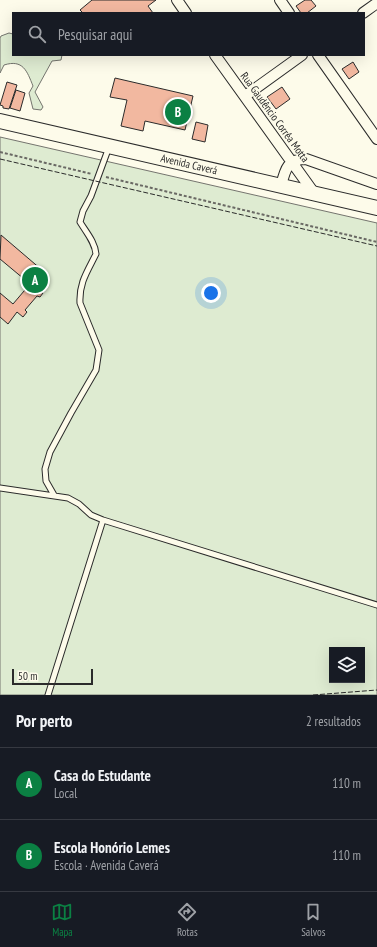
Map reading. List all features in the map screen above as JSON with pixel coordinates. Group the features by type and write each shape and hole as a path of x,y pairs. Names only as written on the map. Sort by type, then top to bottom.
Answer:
{"street":[{"path":"177,0 185,12"},
{"path":"280,0 288,12"},
{"path":"364,12 377,3"},
{"name":"Rua Gaudêncio Corrêa Motta","path":"217,56 314,193"},
{"path":"244,96 301,56"},
{"path":"319,56 377,139"},
{"name":"Avenida Caverá","path":"0,121 377,208"},
{"path":"281,186 285,169 292,162 300,159 306,159 377,184"}],"lane":[{"path":"54,495 46,481 45,469 50,452 96,370 99,350 79,298 80,286 83,278 96,254 94,244 80,222 83,211 110,146"},
{"path":"0,488 68,498 79,504 91,514 103,520 377,605"},
{"path":"48,695 103,520"}],"path":[{"path":"0,152 377,242"}],"green space":[{"path":"9,33 12,34 12,56 62,56 61,60 52,61 35,92 43,107 41,110 33,109 29,93 33,86 26,71 20,65 4,65 0,73 1,36"},
{"path":"0,137 377,223 377,695 0,695"}],"building":[{"path":"92,0 156,0 148,6 152,12 82,12 80,10"},
{"path":"305,0 311,0 316,6 308,12 300,12 296,6"},
{"path":"353,62 359,72 349,79 342,69"},
{"path":"115,78 193,96 185,130 145,121 143,131 121,126 127,100 110,97"},
{"path":"7,82 17,85 9,109 3,108 3,106 0,105"},
{"path":"282,87 290,99 276,109 267,97"},
{"path":"16,90 25,93 20,111 10,108"},
{"path":"196,122 208,125 205,142 192,139"},
{"path":"1,235 49,276 38,288 43,293 40,297 37,296 25,310 27,312 23,317 17,312 8,324 0,317 0,293 13,304 30,284 0,259"}],"fence":[{"path":"0,159 377,246"},
{"path":"313,695 377,690"}],"place":[{"name":"Escola Honório Lemes","path":"178,112"},
{"name":"Casa do Estudante","path":"35,280"}]}
